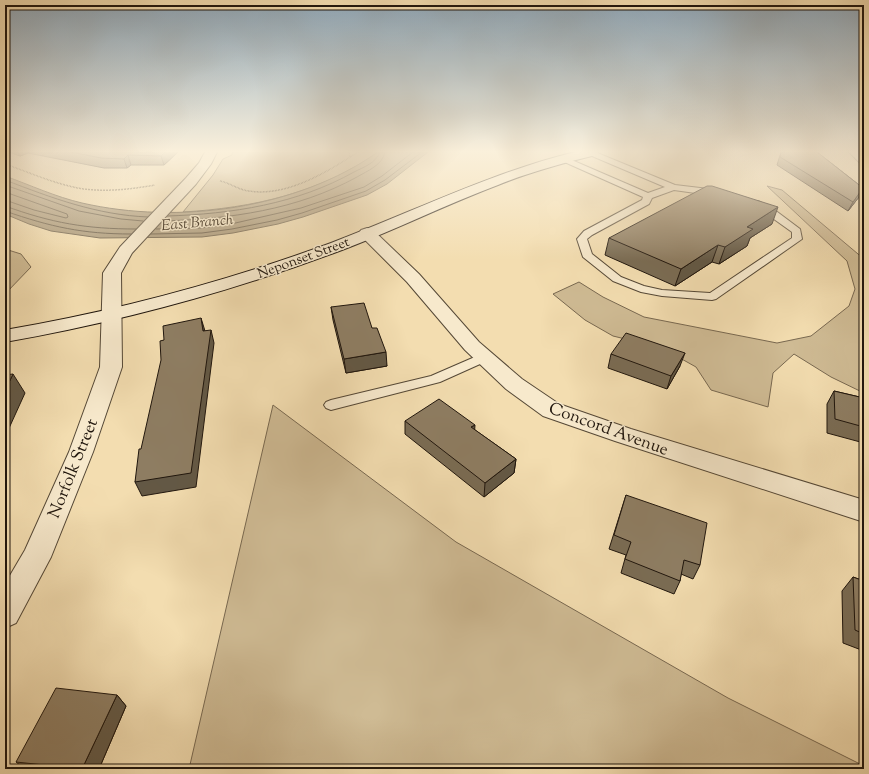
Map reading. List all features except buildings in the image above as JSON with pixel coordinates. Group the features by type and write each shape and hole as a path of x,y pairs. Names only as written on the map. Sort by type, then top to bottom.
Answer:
{"street":[{"name":"Norfolk Street","path":"5,612 36,557 81,452 110,367 112,273 126,250 184,188"},
{"name":"Neponset Street","path":"5,336 112,316 187,296 250,276 338,245 475,188"},
{"name":"Concord Avenue","path":"367,233 413,278 472,346 514,384 551,410 623,435 864,511"}],"lane":[{"path":"630,188 648,196 670,188"},
{"path":"681,188 727,195"},
{"path":"648,196 646,202 588,233 582,239 587,255 618,279 641,289 662,293 712,297 797,239 797,231 769,210 749,201"},
{"path":"330,405 434,379 484,357"}],"path":[{"path":"82,188 114,190 127,188"},
{"path":"242,188 250,191 271,191 279,188"}],"shaded area":[{"path":"202,188 309,188 285,196 235,207 183,212"},
{"path":"769,188 782,190 864,259 864,393 831,377 794,354 773,373 768,407 711,390 696,367 662,348 613,336 585,320 553,294 579,282 603,297 644,317 777,343 811,336 849,306 855,289 847,261"},
{"path":"5,249 21,254 31,267 5,294"},
{"path":"273,405 456,542 728,698 864,766 864,769 189,769"}],"water":[{"name":"East Branch","path":"5,188 37,188 82,203 119,209 157,212 196,212 236,207 274,199 308,188 380,188 367,195 278,224 233,233 202,237 100,238 51,231 5,214"}]}
